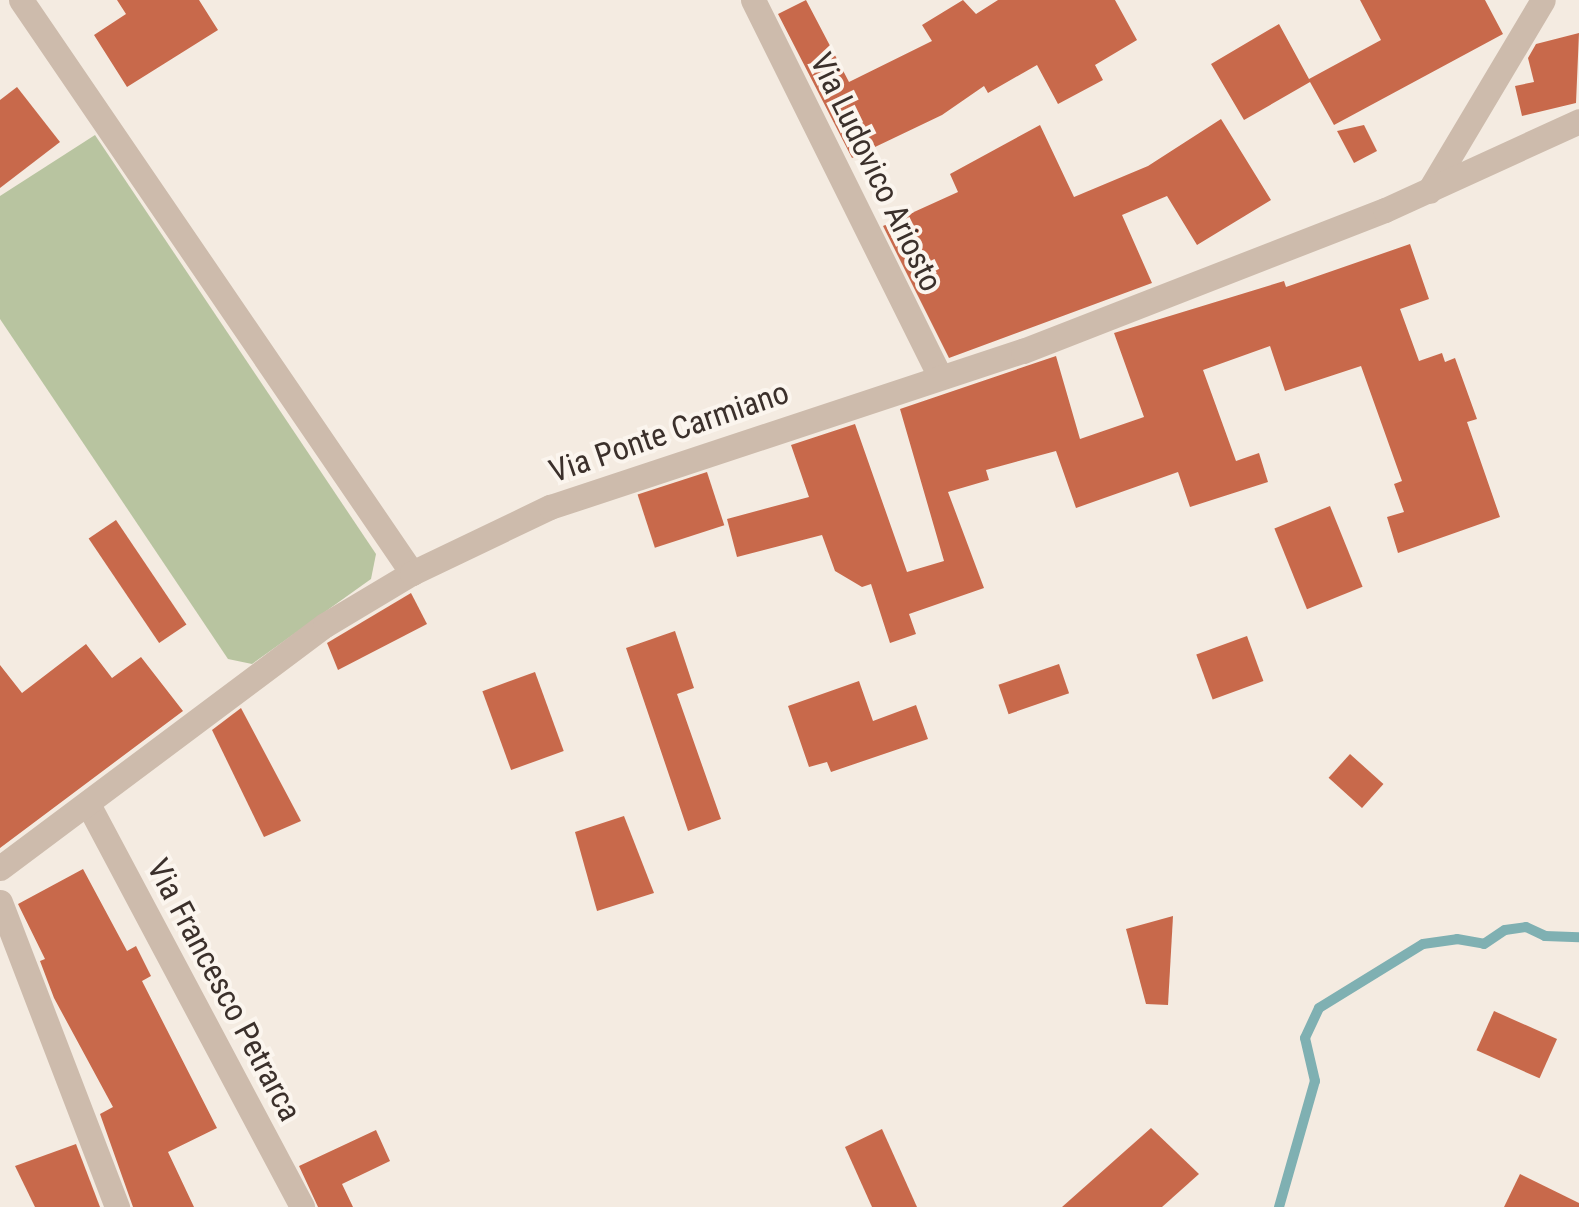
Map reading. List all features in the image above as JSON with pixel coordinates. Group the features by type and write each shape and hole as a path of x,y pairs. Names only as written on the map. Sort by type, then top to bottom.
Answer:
{"street":[{"path":"21,0 412,573"},
{"name":"Via Ludovico Ariosto","path":"753,0 939,375"},
{"path":"1429,192 1543,0"},
{"name":"Via Ponte Carmiano","path":"0,868 326,625 412,573 611,484 939,375 1024,351 1429,192 1579,121"},
{"name":"Via Francesco Petrarca","path":"88,804 302,1207"},
{"path":"0,902 118,1207"}],"green space":[{"path":"95,135 376,554 371,579 252,664 228,659 0,319 0,196"}],"building":[{"path":"117,0 199,0 218,30 127,87 94,35 126,14"},
{"path":"806,0 849,82 932,41 922,25 963,0 976,14 998,0 1115,0 1137,40 1095,65 1103,80 1058,104 1037,65 988,93 984,86 942,115 852,158 778,14"},
{"path":"1360,0 1485,0 1503,34 1334,125 1310,82 1244,120 1211,64 1279,24 1309,79 1381,40"},
{"path":"1579,33 1576,103 1522,116 1515,86 1534,82 1528,58 1536,44"},
{"path":"17,87 60,142 0,188 0,100"},
{"path":"1221,119 1271,200 1197,245 1167,196 1122,215 1152,283 949,358 883,226 958,192 950,174 1040,125 1074,197 1148,166"},
{"path":"1364,125 1377,151 1354,163 1337,131"},
{"path":"1410,244 1429,299 1400,309 1419,361 1442,353 1445,362 1455,358 1477,419 1467,422 1500,517 1398,553 1387,517 1404,512 1394,484 1402,481 1361,366 1285,391 1270,346 1203,370 1236,461 1259,453 1268,482 1190,507 1178,472 1076,508 1056,451 986,470 989,480 948,492 984,588 909,614 916,634 890,643 871,584 862,587 835,571 822,535 737,557 727,519 809,497 791,445 855,424 907,572 944,561 900,409 1056,356 1080,439 1144,417 1114,333 1284,281 1286,287"},
{"path":"707,472 724,525 655,548 638,495"},
{"path":"1330,506 1363,587 1307,609 1274,528"},
{"path":"116,520 186,624 159,643 89,538"},
{"path":"411,593 427,624 338,670 327,643"},
{"path":"675,631 694,688 677,694 721,819 688,831 626,648"},
{"path":"1247,636 1263,681 1213,700 1196,654"},
{"path":"86,644 112,678 141,657 183,711 0,848 0,665 22,693"},
{"path":"1059,664 1069,693 1009,714 998,685"},
{"path":"535,672 564,751 511,770 482,691"},
{"path":"859,681 873,721 916,705 928,739 831,772 827,762 809,767 788,706"},
{"path":"241,708 301,821 264,837 212,730"},
{"path":"1350,754 1383,784 1362,808 1329,778"},
{"path":"624,816 654,893 597,911 575,832"},
{"path":"83,869 127,951 136,946 151,976 142,981 217,1128 168,1152 194,1207 133,1207 100,1114 113,1107 54,998 40,961 45,959 18,904"},
{"path":"1173,916 1168,1005 1146,1004 1126,929"},
{"path":"1494,1011 1557,1039 1540,1078 1477,1050"},
{"path":"1151,1128 1199,1174 1162,1207 1062,1207"},
{"path":"882,1129 917,1207 872,1207 845,1147"},
{"path":"376,1130 390,1161 342,1184 353,1207 318,1207 299,1166"},
{"path":"76,1144 100,1207 35,1207 15,1166"},
{"path":"1520,1174 1579,1203 1579,1207 1504,1207"}],"waterway":[{"path":"1279,1207 1315,1081 1305,1038 1319,1008 1423,944 1457,939 1484,944 1505,930 1526,927 1545,936 1579,937"}]}
